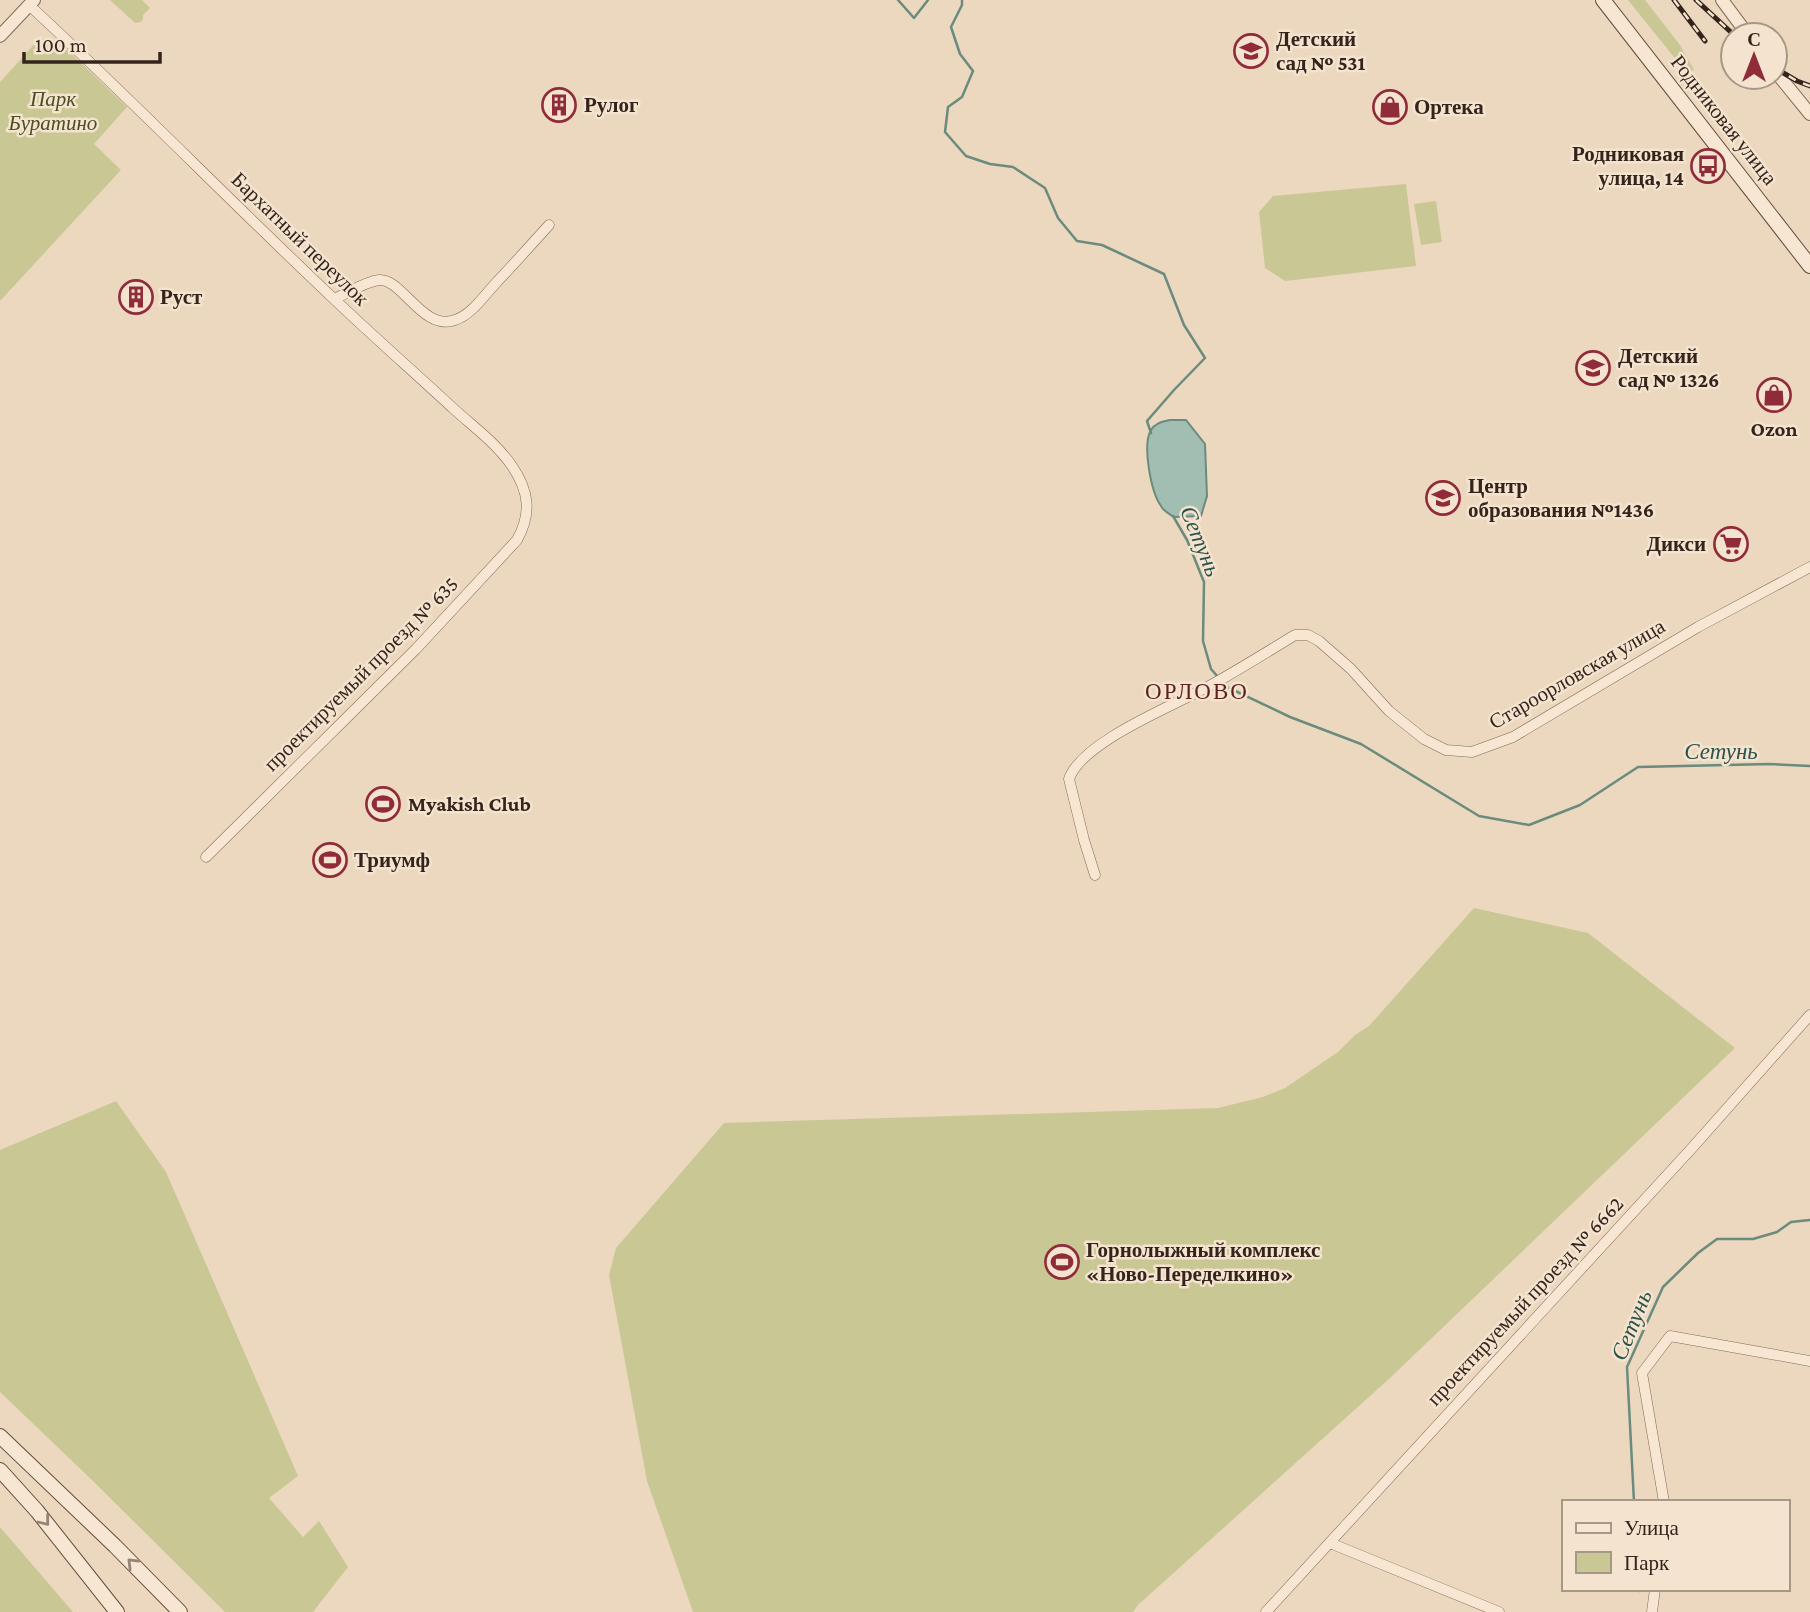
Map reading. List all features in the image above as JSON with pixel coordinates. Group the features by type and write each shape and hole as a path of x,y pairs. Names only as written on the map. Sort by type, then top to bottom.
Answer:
{"main road":[{"name":"Родниковая улица","path":"1603,0 1810,266"},
{"path":"0,1436 180,1612"},
{"path":"0,1470 37,1511 117,1612"}],"street":[{"path":"1722,0 1738,21"},
{"path":"0,36 31,2"},
{"name":"Бархатный переулок","path":"31,2 334,299 503,454 523,487 528,509"},
{"path":"1789,88 1810,114"},
{"path":"334,299 381,280 391,284 429,317 443,322 456,320 472,309 549,225"},
{"name":"проектируемый проезд № 635","path":"206,857 425,639 517,540 528,509"},
{"name":"Староорловская улица","path":"1096,875 1069,779 1072,770 1096,748 1132,724 1212,685 1295,635 1308,635 1319,641 1351,669 1389,711 1424,738 1446,750 1472,752 1513,737 1698,627 1809,568"},
{"name":"проектируемый проезд № 6662","path":"1266,1612 1810,1015"},
{"path":"1664,1500 1642,1373 1670,1336 1810,1361"},
{"path":"1330,1543 1499,1612"},
{"path":"1653,1612 1655,1591"}],"green space":[{"path":"110,0 142,0 150,8 143,15 141,22 135,23"},
{"path":"1628,0 1645,0 1680,45 1694,70 1686,72"},
{"name":"Парк Буратино","path":"39,39 58,41 127,107 94,144 121,170 0,301 0,82"},
{"path":"1406,184 1416,266 1285,281 1265,268 1259,212 1273,196"},
{"path":"1436,201 1442,242 1421,245 1414,204"},
{"name":"Горнолыжный комплекс «Ново-Переделкино»","path":"1474,908 1588,933 1735,1048 1390,1378 1133,1612 693,1612 647,1481 609,1275 616,1248 724,1123 1218,1108 1263,1097 1285,1088 1338,1052 1355,1035 1369,1026"},
{"path":"116,1101 166,1172 298,1476 269,1498 303,1537 319,1521 348,1567 313,1612 225,1612 0,1392 0,1150"},
{"path":"0,1527 73,1612 0,1612"}],"shaded area":[{"path":"1170,420 1186,420 1205,444 1207,496 1201,516 1174,517 1162,508 1154,490 1149,468 1148,437 1155,426"}],"waterway":[{"name":"Сетунь","path":"898,0 914,18 928,0"},
{"name":"Сетунь","path":"962,0 951,27 960,54 973,71 962,97 948,107 945,132 966,156 990,164 1013,167 1045,188 1058,218 1077,241 1102,245 1164,274 1184,325 1205,358 1147,421 1151,433"},
{"name":"Сетунь","path":"1173,516 1187,540 1204,582 1203,641 1211,669 1218,677"},
{"name":"Сетунь","path":"1222,682 1227,687 1290,717 1361,744 1479,816 1529,825 1580,805 1638,767 1770,764 1810,766"},
{"name":"Сетунь","path":"1634,1500 1627,1367 1663,1287 1698,1253 1717,1239 1753,1239 1777,1232 1791,1222 1810,1220"}],"railway":[{"path":"1674,0 1705,41"},
{"path":"1696,0 1719,21"},
{"path":"1789,76 1810,86"}],"place":[{"name":"Детский сад № 531","path":"1251,51"},
{"name":"Рулог","path":"559,105"},
{"name":"Ортека","path":"1390,107"},
{"name":"Родниковая улица, 14","path":"1708,166"},
{"name":"Руст","path":"136,297"},
{"name":"Детский сад № 1326","path":"1593,368"},
{"name":"Ozon","path":"1774,395"},
{"name":"Центр образования №1436","path":"1443,498"},
{"name":"Дикси","path":"1731,544"},
{"name":"Myakish Club","path":"383,804"},
{"name":"Триумф","path":"330,860"},
{"name":"Горнолыжный комплекс «Ново-Переделкино»","path":"1062,1262"}],"district":[{"name":"ОРЛОВО","path":"1197,691"}]}
